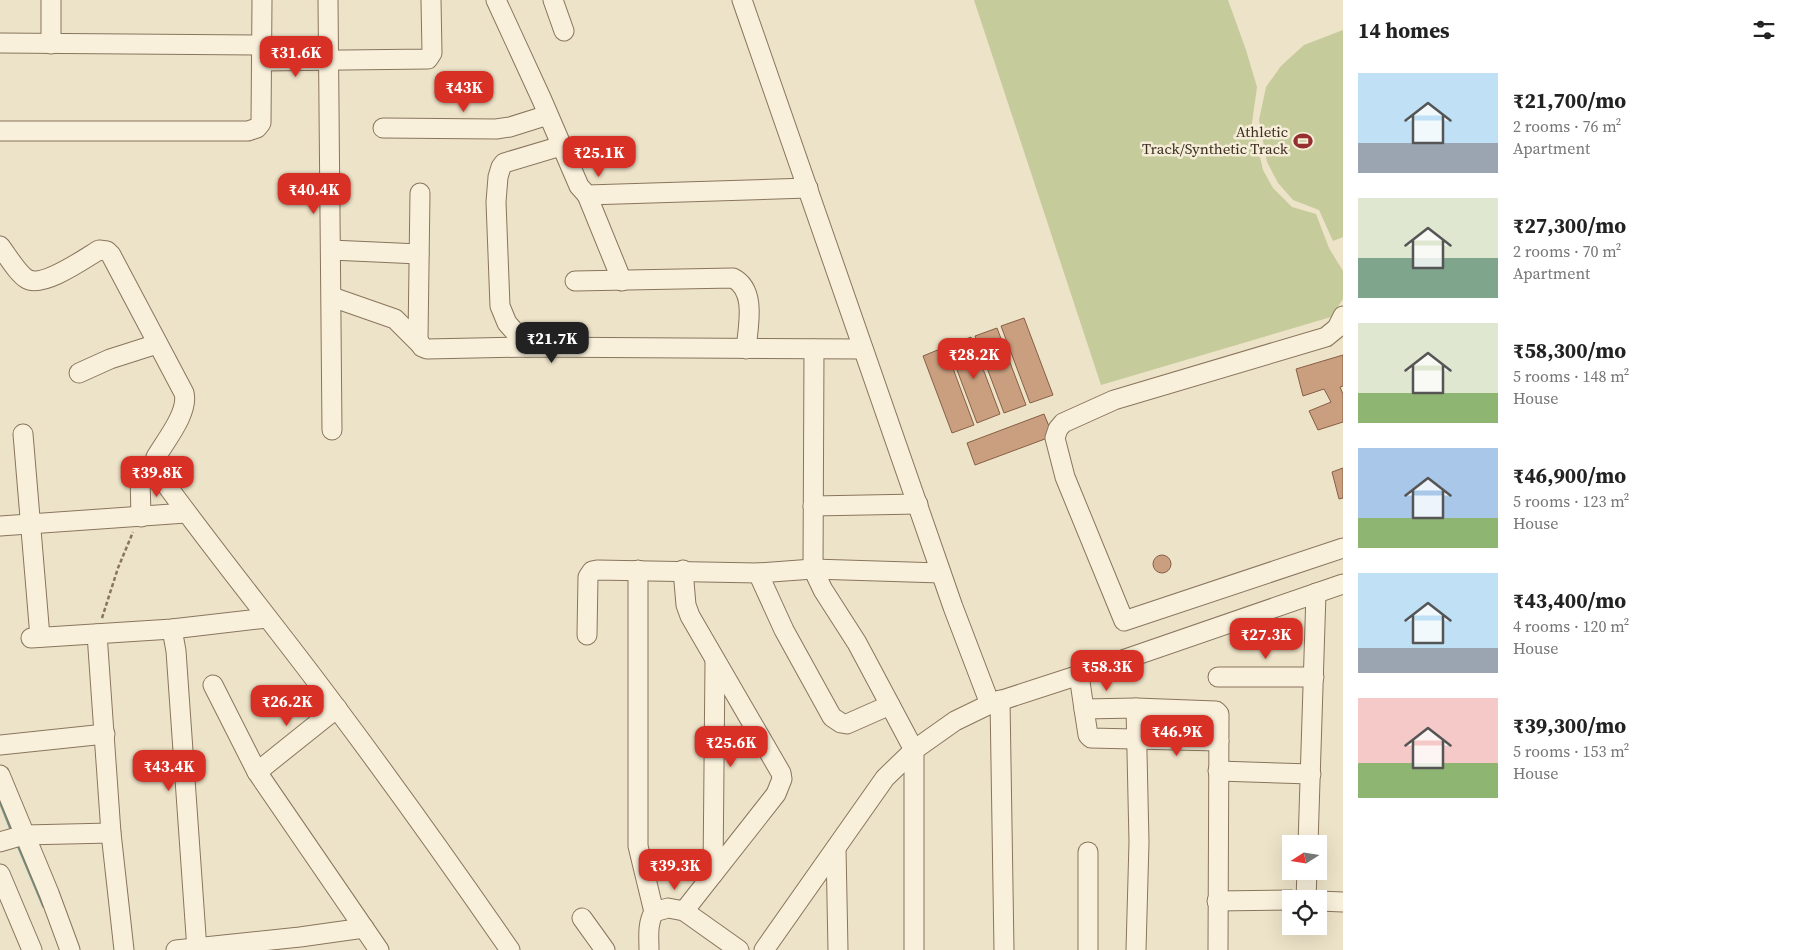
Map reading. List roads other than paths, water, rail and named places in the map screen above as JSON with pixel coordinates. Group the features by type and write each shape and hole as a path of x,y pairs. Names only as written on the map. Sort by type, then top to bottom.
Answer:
{"street":[{"path":"51,0 51,44"},
{"path":"0,131 253,130 261,123 262,0"},
{"path":"328,0 332,430"},
{"path":"0,43 262,53 329,61 428,59 432,53 431,0"},
{"path":"496,0 561,146 580,186 587,195 622,281"},
{"path":"554,0 564,31"},
{"path":"742,0 941,573 995,702 1004,950"},
{"path":"383,128 496,129 510,127 548,115"},
{"path":"528,347 507,323 500,306 496,202 498,177 504,164 561,146"},
{"path":"587,195 808,188"},
{"path":"419,343 420,193"},
{"path":"0,246 26,279 32,281 48,279 99,250 107,251 111,255 184,393 184,409 156,457 154,466 157,472 186,513 337,708 510,950"},
{"path":"331,250 419,254"},
{"path":"575,281 733,278 739,281 747,295 749,308 746,348"},
{"path":"332,297 395,319 422,347 432,350 528,347 864,349"},
{"path":"1343,316 1338,328 1326,337 1114,400 1063,423 1054,438 1065,477 1124,621 1343,548"},
{"path":"79,372 110,359 157,344"},
{"path":"814,349 813,569 823,590 857,643 914,750 914,950"},
{"path":"24,434 32,523 35,637 172,629 267,618"},
{"path":"141,517 140,476 142,472 154,466"},
{"path":"813,506 918,504"},
{"path":"0,526 186,513"},
{"path":"587,635 589,574 596,570 682,570 758,573 813,569 941,573"},
{"path":"638,570 638,846 654,912"},
{"path":"682,570 687,610 781,773 782,779 776,794 684,911"},
{"path":"758,573 784,630 832,717 841,723 847,724 890,705"},
{"path":"764,950 885,778 914,750 956,722 995,702 1343,584"},
{"path":"1308,835 1316,593"},
{"path":"172,629 176,651 197,949"},
{"path":"98,634 111,833 124,950"},
{"path":"713,874 715,660"},
{"path":"1079,675 1088,735 1091,738 1219,741"},
{"path":"1218,677 1314,677"},
{"path":"213,685 257,772 379,950"},
{"path":"257,772 337,708"},
{"path":"1136,708 1139,842 1136,950"},
{"path":"1084,709 1216,710 1220,716 1218,771 1218,950"},
{"path":"0,745 105,734"},
{"path":"1218,771 1311,774"},
{"path":"0,775 21,836 49,892 70,950"},
{"path":"0,842 21,836 111,833"},
{"path":"836,848 838,950"},
{"path":"1088,852 1088,950"},
{"path":"0,874 8,913 32,950"},
{"path":"1217,901 1282,900"},
{"path":"1327,901 1343,902"},
{"path":"649,950 648,927 650,918 654,912 668,908 684,911 739,950"},
{"path":"582,918 605,950"},
{"path":"176,950 301,944 364,928"}],"waterway":[{"path":"0,800 13,833"},
{"path":"18,844 44,906"}],"place":[{"name":"Athletic Track/Synthetic Track","path":"1303,141"}]}
